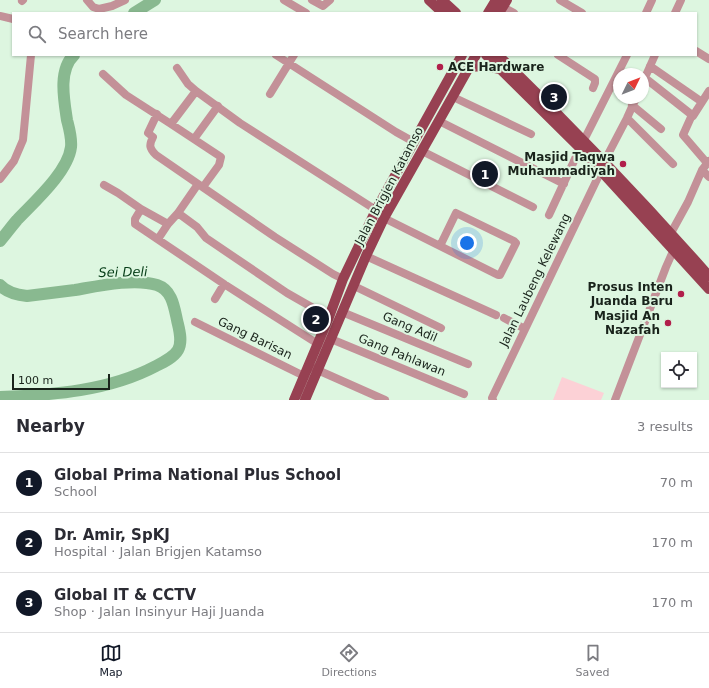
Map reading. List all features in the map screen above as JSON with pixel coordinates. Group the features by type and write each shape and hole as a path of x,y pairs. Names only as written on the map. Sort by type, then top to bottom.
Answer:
{"main road":[{"path":"430,0 442,12"},
{"path":"442,0 456,12"},
{"path":"483,12 498,7"},
{"name":"Jalan Brigjen Katamso","path":"305,400 318,344 343,279 376,210 461,56"},
{"name":"Jalan Brigjen Katamso","path":"294,400 304,376 313,368 331,339 366,256 384,218 475,56"},
{"path":"487,56 582,144"},
{"path":"500,56 603,167 709,289"},
{"path":"469,67 486,66 502,70"},
{"path":"603,167 671,233 709,276"}],"street":[{"path":"87,0 94,7 99,9 112,6 125,0"},
{"path":"284,0 304,12"},
{"path":"312,0 324,6 330,0"},
{"path":"560,0 580,12"},
{"path":"675,12 681,0"},
{"path":"646,12 650,1"},
{"path":"498,7 511,12"},
{"path":"0,16 12,18"},
{"path":"697,52 709,59"},
{"path":"0,179 14,161 23,140 30,56"},
{"path":"277,56 414,142"},
{"path":"270,94 293,56"},
{"path":"560,56 595,79 596,83 593,88"},
{"path":"550,215 582,144 626,56"},
{"path":"655,56 650,66 702,102"},
{"path":"177,68 188,84 240,123 376,210"},
{"path":"103,74 126,95 221,156 219,165 168,224 158,239"},
{"path":"649,84 693,116"},
{"path":"171,124 196,90"},
{"path":"709,91 683,135 706,165 709,177"},
{"path":"453,96 531,134"},
{"name":"Jalan Laubeng Kelewang","path":"493,400 492,398 633,104"},
{"path":"636,104 661,129"},
{"path":"194,139 218,106"},
{"path":"157,114 148,132 153,138 150,142 151,151 275,237 343,279"},
{"path":"627,118 673,164"},
{"path":"439,121 564,184"},
{"path":"422,151 532,207"},
{"path":"671,233 706,165"},
{"path":"104,185 141,209 168,224"},
{"path":"141,209 135,219 135,224 224,284 318,344"},
{"path":"178,213 197,227 206,238 287,293 329,317"},
{"path":"384,218 499,276 516,243 456,213 440,246"},
{"path":"615,400 674,249"},
{"path":"366,256 525,329"},
{"path":"215,299 224,284"},
{"path":"354,286 441,328"},
{"name":"Gang Adil","path":"342,312 468,364"},
{"name":"Gang Barisan","path":"195,322 304,376"},
{"name":"Gang Pahlawan","path":"331,339 464,394"},
{"path":"313,368 385,400"}],"shaded area":[{"path":"562,377 604,393 601,400 553,400"}],"waterway":[{"name":"Sei Deli","path":"136,12 155,0"},
{"name":"Sei Deli","path":"0,241 17,220 41,196 57,176 69,157 71,140 63,86 66,69 69,61 73,56"},
{"name":"Sei Deli","path":"0,285 5,290 12,293 27,296 127,282 157,285 162,287 172,299 180,331 179,346 174,355 156,366 119,381 60,393 0,397"}],"place":[{"name":"ACE Hardware","path":"440,67"},
{"name":"Global IT & CCTV","path":"554,97"},
{"name":"Masjid Taqwa Muhammadiyah","path":"623,164"},
{"name":"Global Prima National Plus School","path":"485,174"},
{"name":"Prosus Inten Juanda Baru","path":"681,294"},
{"name":"Dr. Amir, SpKJ","path":"316,319"},
{"name":"Masjid An Nazafah","path":"668,323"}]}
